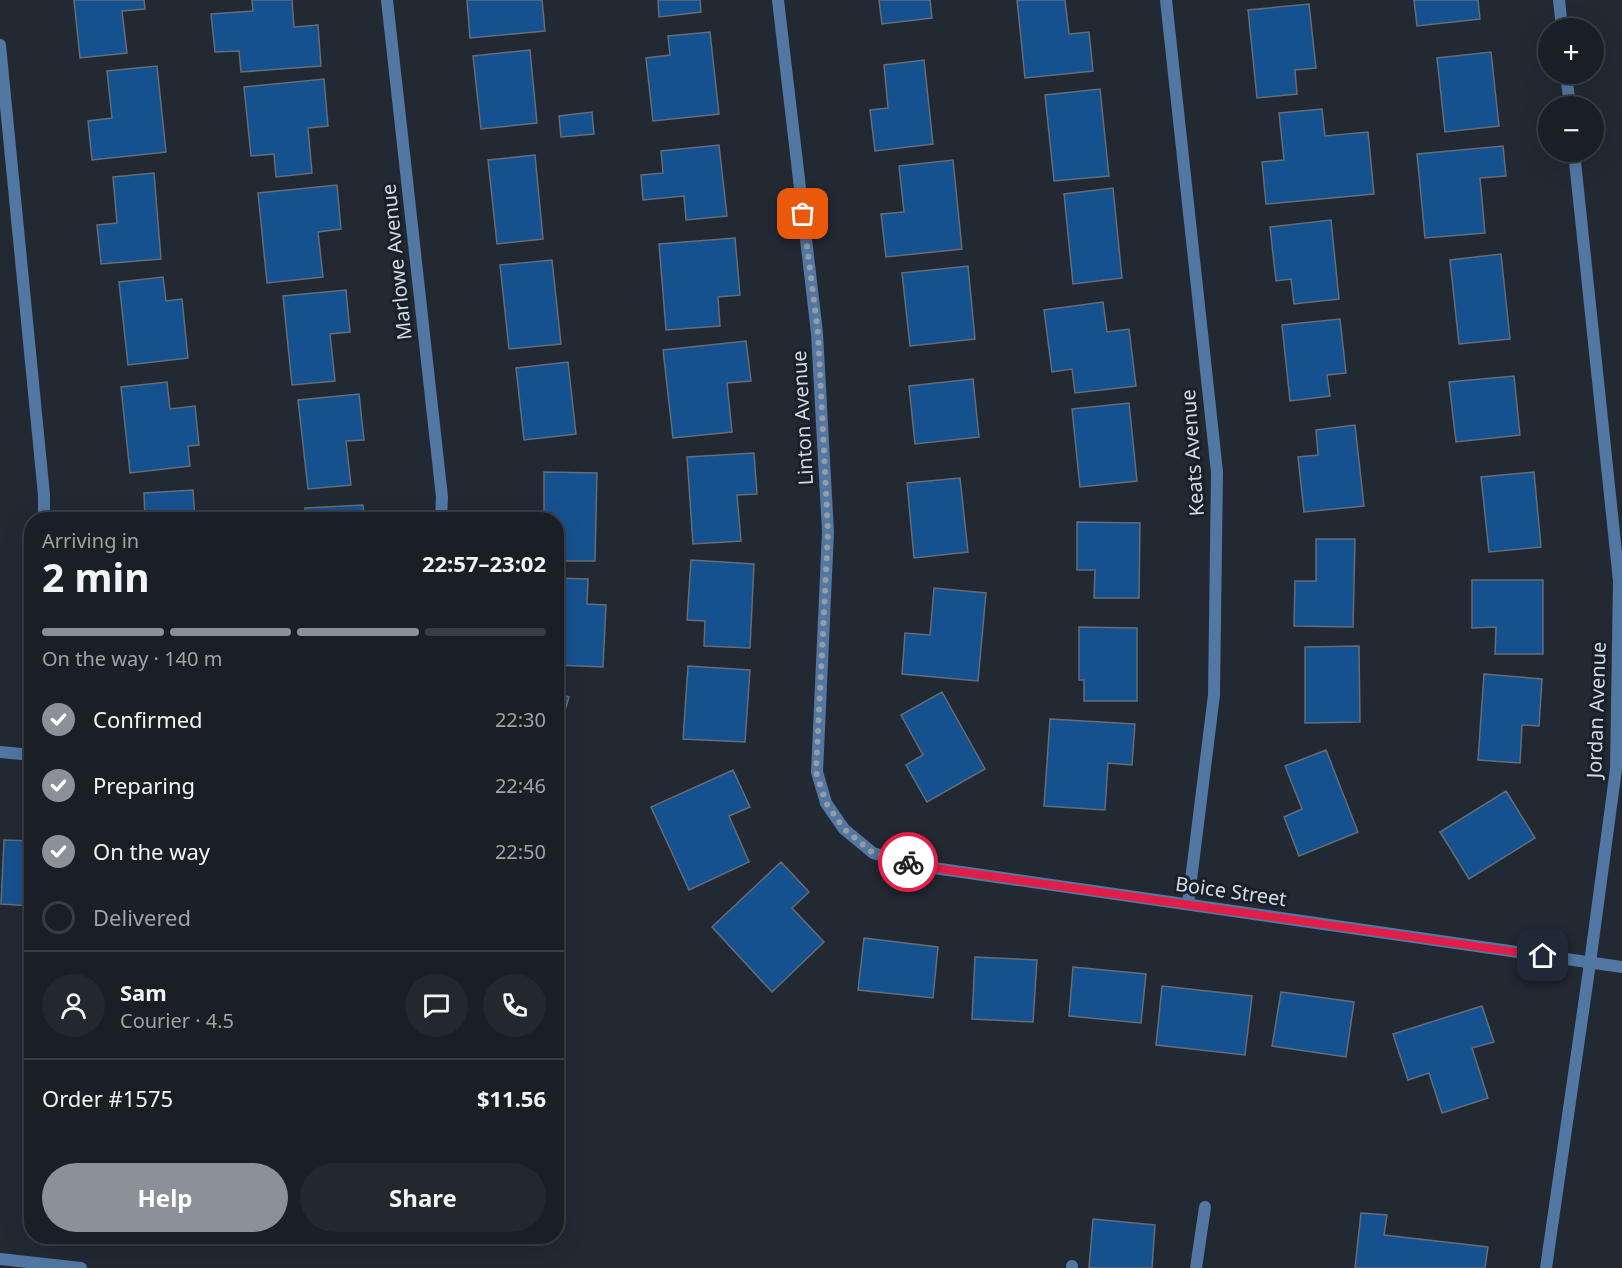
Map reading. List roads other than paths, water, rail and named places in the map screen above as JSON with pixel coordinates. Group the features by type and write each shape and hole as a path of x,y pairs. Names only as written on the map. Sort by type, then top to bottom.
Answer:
{"street":[{"name":"Marlowe Avenue","path":"387,0 442,497 441,512"},
{"name":"Linton Avenue","path":"778,0 818,333 828,532 816,772 826,803 844,829"},
{"name":"Keats Avenue","path":"1166,0 1217,472 1214,696 1188,904"},
{"path":"1559,0 1561,18"},
{"path":"0,45 44,512"},
{"name":"Jordan Avenue","path":"1545,1268 1616,769 1619,581 1575,162"},
{"path":"0,752 24,754"},
{"name":"Boice Street","path":"844,829 873,853 920,866 1622,967"},
{"path":"1196,1268 1205,1207"},
{"path":"0,1260 81,1268"}]}
